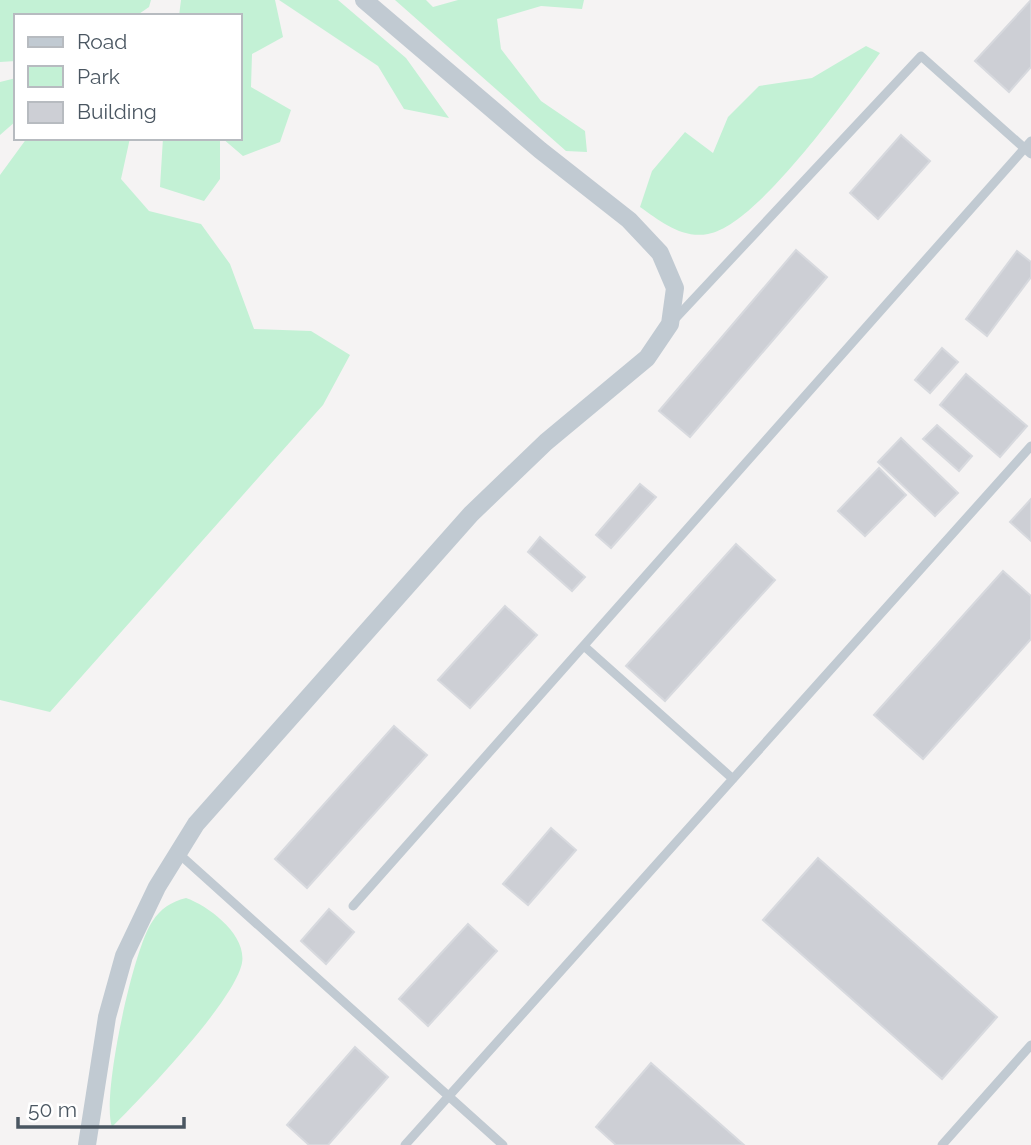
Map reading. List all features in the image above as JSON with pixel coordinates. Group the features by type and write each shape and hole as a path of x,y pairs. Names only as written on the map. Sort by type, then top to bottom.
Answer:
{"street":[{"path":"87,1145 97,1098 107,1017 124,956 157,887 196,824 280,726 471,514 546,442 647,358 670,324 675,288 660,253 629,220 540,150 363,0"}],"lane":[{"path":"353,906 1029,148 920,56 670,324"},
{"path":"405,1145 1031,446"},
{"path":"583,646 733,779"},
{"path":"178,853 503,1145"},
{"path":"942,1145 1031,1045"}],"green space":[{"path":"0,0 151,0 149,7 139,14 14,14 14,61 0,62"},
{"path":"181,0 275,0 283,37 252,54 251,87 291,110 280,142 243,156 224,140 242,140 242,14 179,14"},
{"path":"279,0 338,0 406,58 449,118 404,109 378,66"},
{"path":"395,0 426,0 433,7 458,0 584,0 582,9 541,6 497,19 501,49 541,101 585,131 587,152 566,151"},
{"path":"866,46 880,53 825,127 776,184 728,226 708,234 689,234 672,228 640,207 652,171 685,132 713,153 728,117 759,86 812,78"},
{"path":"14,78 14,123 0,135 0,82"},
{"path":"26,140 130,140 121,179 149,211 201,224 230,264 254,329 311,331 350,355 323,405 50,712 0,700 0,175"},
{"path":"163,140 220,140 220,179 204,201 160,187"},
{"path":"186,898 215,915 233,932 242,952 242,963 223,1001 206,1024 112,1127 111,1086 115,1056 136,962 155,917 167,906"}],"building":[{"path":"1031,0 1031,67 1009,92 975,61"},
{"path":"901,135 930,161 878,219 850,193"},
{"path":"796,250 827,277 690,437 659,411"},
{"path":"1017,251 1031,262 1031,277 987,336 966,319"},
{"path":"942,348 958,362 930,393 915,380"},
{"path":"966,374 1027,426 1000,457 940,405"},
{"path":"937,425 972,456 959,471 923,439"},
{"path":"901,438 958,493 935,516 878,462"},
{"path":"879,468 906,495 865,536 838,511"},
{"path":"640,484 656,497 611,548 596,535"},
{"path":"1031,499 1031,541 1010,522"},
{"path":"540,537 585,577 572,591 528,552"},
{"path":"736,544 775,580 665,701 626,666"},
{"path":"1003,571 1031,596 1031,639 923,759 874,715"},
{"path":"505,606 537,635 470,708 438,680"},
{"path":"394,726 427,755 307,888 275,859"},
{"path":"551,828 576,850 528,905 503,884"},
{"path":"818,858 997,1017 942,1079 763,920"},
{"path":"329,909 354,932 326,964 301,941"},
{"path":"468,924 497,951 428,1026 399,999"},
{"path":"355,1047 388,1077 328,1145 309,1145 287,1125"},
{"path":"651,1063 744,1145 616,1145 596,1127"}]}
